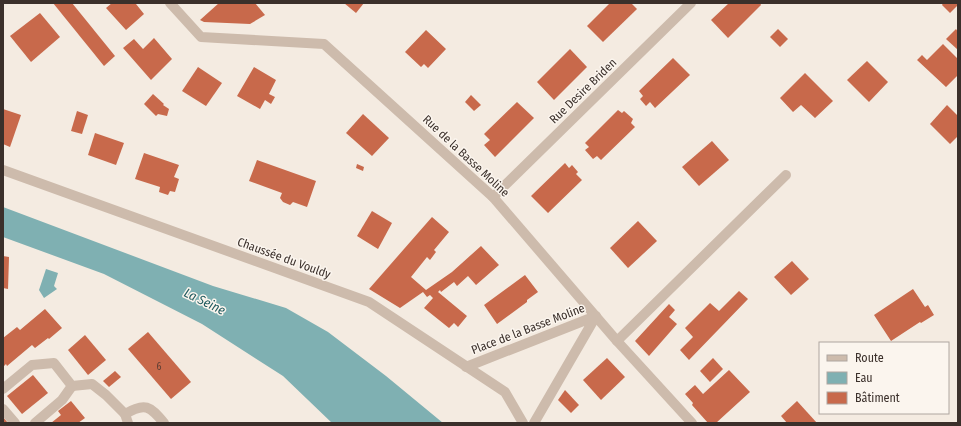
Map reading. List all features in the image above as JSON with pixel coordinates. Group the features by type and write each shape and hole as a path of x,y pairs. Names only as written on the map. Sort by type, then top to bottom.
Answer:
{"street":[{"name":"Rue de la Basse Moline","path":"170,3 201,37 324,44 493,197 617,341 692,423"},
{"name":"Rue Desire Briden","path":"493,197 691,3"},
{"name":"Chaussée du Vouldy","path":"3,170 369,302 505,392 524,423"},
{"path":"617,341 786,175"},
{"name":"Place de la Basse Moline","path":"466,367 596,316"},
{"name":"Place de la Basse Moline","path":"534,423 596,316"},
{"path":"3,389 32,365 54,362 72,386"},
{"path":"35,423 62,400 72,386 92,384 106,395 127,419 132,409 142,406 152,410 164,423"},
{"path":"3,409 15,423"}],"water":[{"name":"La Seine","path":"3,207 213,286 286,308 328,332 386,376 443,423 332,423 283,376 202,324 104,274 3,237"},
{"path":"46,269 58,273 54,286 57,289 44,298 39,290"}],"building":[{"path":"53,3 72,3 115,56 104,66"},
{"path":"112,3 137,3 136,4 144,14 126,30 106,8"},
{"path":"219,3 255,3 265,15 250,24 204,22 200,20"},
{"path":"344,3 364,3 356,13"},
{"path":"610,3 631,3 637,9 603,42 587,26"},
{"path":"729,3 760,3 761,5 728,38 711,20"},
{"path":"943,3 958,3 958,5 950,13 942,5"},
{"path":"40,13 60,37 31,62 10,36"},
{"path":"778,29 788,39 780,47 770,37"},
{"path":"956,29 958,32 958,50 946,39"},
{"path":"426,30 446,49 428,68 424,64 421,67 405,52"},
{"path":"154,38 172,59 151,80 123,48 134,39 143,49"},
{"path":"943,44 958,59 958,75 946,87 917,60 922,55 927,60"},
{"path":"570,49 587,67 554,100 537,82"},
{"path":"673,58 690,75 655,108 650,102 646,106 640,99 643,96 639,91"},
{"path":"867,61 888,82 869,102 847,80"},
{"path":"198,67 222,83 206,106 182,91"},
{"path":"254,67 276,80 269,94 275,97 271,104 265,100 260,109 237,96"},
{"path":"805,73 833,101 815,118 801,105 793,112 780,98"},
{"path":"153,94 169,109 167,116 158,114 156,116 144,104"},
{"path":"471,95 481,105 474,111 465,102"},
{"path":"517,102 534,118 495,157 484,145 490,140 484,134"},
{"path":"947,105 958,116 958,136 950,144 930,124"},
{"path":"3,109 21,115 10,147 3,144"},
{"path":"618,110 622,113 624,111 633,119 631,123 635,127 601,160 597,156 593,159 585,150 589,147 585,143"},
{"path":"77,111 88,115 82,134 71,131"},
{"path":"363,114 389,138 372,156 346,133"},
{"path":"95,133 124,143 116,165 88,155"},
{"path":"712,141 729,160 699,186 682,167"},
{"path":"144,153 179,165 174,177 179,179 175,192 170,191 168,195 159,192 160,187 135,179"},
{"path":"257,160 316,181 307,207 293,202 290,205 283,202 280,198 282,193 249,181"},
{"path":"565,163 569,168 572,165 578,172 576,174 582,180 548,213 531,196"},
{"path":"357,164 364,167 363,171 356,168"},
{"path":"372,211 392,223 378,249 357,236"},
{"path":"432,217 449,232 434,250 436,252 430,260 427,257 411,277 426,290 452,272 481,246 499,265 476,285 468,276 457,286 454,282 441,292 440,290 438,292 467,316 458,327 454,323 449,328 424,308 433,298 430,295 427,297 423,292 400,308 369,289"},
{"path":"638,221 657,241 628,268 610,248"},
{"path":"3,256 9,257 8,289 3,288"},
{"path":"792,261 809,279 791,295 774,277"},
{"path":"525,275 538,292 497,324 484,305"},
{"path":"913,289 925,307 928,305 934,315 921,323 920,322 891,341 874,315"},
{"path":"739,291 748,299 689,360 680,350 693,337 685,328 710,303 719,311"},
{"path":"669,304 675,310 669,317 677,324 649,356 635,341"},
{"path":"45,309 62,328 35,348 32,345 7,366 6,364 3,367 3,338 17,327 20,330"},
{"path":"148,332 191,382 171,399 128,349"},
{"path":"85,335 106,360 88,375 68,350"},
{"path":"607,358 625,377 601,400 583,380"},
{"path":"713,358 723,369 710,382 700,371"},
{"path":"729,370 750,392 716,423 708,423 692,405 693,403 685,394 695,385 703,394"},
{"path":"115,371 121,377 109,387 103,381"},
{"path":"33,375 48,393 22,414 7,396"},
{"path":"565,390 579,405 571,413 558,400"},
{"path":"71,401 85,418 78,423 51,423 61,415 58,411"},
{"path":"797,401 817,423 787,423 781,416"},
{"path":"3,417 8,423 3,423"}]}
